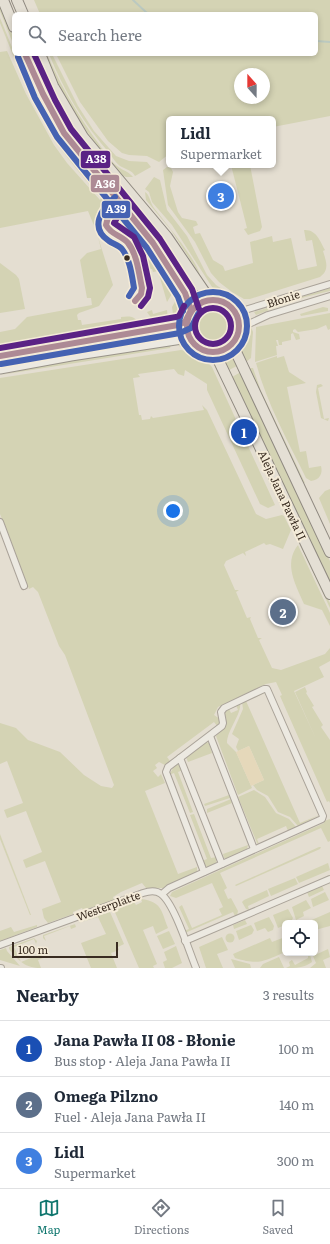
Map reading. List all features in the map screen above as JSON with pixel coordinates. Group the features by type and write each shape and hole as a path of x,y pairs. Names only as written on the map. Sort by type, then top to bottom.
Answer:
{"main road":[{"path":"3,0 12,22"},
{"path":"17,0 22,12"},
{"path":"26,56 46,102 64,132 92,170 163,255 187,296 189,314 186,330 190,341"},
{"path":"41,56 54,86 84,137 167,237 210,300"},
{"path":"0,356 178,325 185,322 189,314 202,302 210,300 226,304 235,312 240,328 234,342 227,348 215,353 201,350 190,341 182,339 71,356 0,369"},
{"name":"Aleja Jana Pawła II","path":"234,342 236,352 330,552"},
{"name":"Aleja Jana Pawła II","path":"215,353 330,594"}],"street":[{"name":"Błonie","path":"235,312 330,284"},
{"name":"Błonie","path":"240,328 268,315 330,296"},
{"path":"0,522 24,586"},
{"path":"196,968 170,906 162,894 169,888 323,818 323,814 267,689 264,688 226,706 221,712 224,723 222,726 168,767 166,772 204,872"},
{"path":"210,736 254,849"},
{"path":"180,758 222,864"},
{"path":"185,941 330,879"},
{"name":"Westerplatte","path":"0,945 143,893 152,891 162,894"}],"green space":[{"path":"34,0 330,0 330,116 276,126 276,116 166,116 166,156 159,162 147,156 122,153 108,141 80,102 57,56 318,56 318,12 39,12"},
{"path":"0,4 12,34 12,41 0,11"},
{"path":"0,18 12,47 12,53 0,23"},
{"path":"7,51 26,94 54,145 67,163 100,200 101,198 74,166 50,132 42,119 13,56 16,56 42,113 56,136 85,176 109,204 104,210 95,228 88,211 0,228 0,52"},
{"path":"19,56 21,56 32,82 110,198 110,202 61,140 41,107"},
{"path":"30,56 36,56 44,74 192,281 185,284 158,241 101,174 68,131 48,96"},
{"path":"45,56 48,56 68,96 101,148 114,163 133,177 121,175 98,147 68,102"},
{"path":"50,56 53,56 78,106 94,131 116,156 129,161 147,162 151,167 135,176 130,171 120,166 83,119 61,81"},
{"path":"166,168 171,168 173,172 170,186 178,212 182,218 196,221 198,225 193,227 195,234 200,233 213,260 223,266 225,271 253,263 250,242 272,236 273,242 291,238 298,270 317,266 312,240 306,241 304,230 308,230 315,234 325,250 323,251 326,265 325,271 320,277 250,299 244,299 232,292 219,282 211,273 195,242 168,205 163,170"},
{"path":"232,168 251,168 262,227 260,231 248,235 244,229 247,228"},
{"path":"154,177 160,180 167,210 187,236 207,275 216,285 239,300 214,290 172,225 152,202 149,192 145,189"},
{"path":"145,192 154,208 187,250 200,275 171,230 146,200"},
{"path":"119,212 123,213 152,246 178,289 175,289 151,250"},
{"path":"117,213 137,236 132,239 112,227 111,220"},
{"path":"98,237 113,285 99,306 79,313 77,315 78,320 81,320 82,325 121,319 121,317 130,317 136,319 139,324 0,348 0,332 15,329 27,317 92,305 91,298 87,298 80,260 87,253 101,249"},
{"path":"139,238 160,268 173,292 167,302 158,271 153,272 152,269 147,270 149,281 139,246 137,247 135,241"},
{"path":"0,263 19,279 25,309 0,313"},
{"path":"204,282 213,293 245,306 239,306 213,295"},
{"path":"196,287 202,299 195,303 188,291"},
{"path":"330,288 330,291 305,297 256,315 254,312"},
{"path":"176,300 179,301 181,307 176,317 173,314 172,307"},
{"path":"210,307 218,307 228,312 232,319 232,333 228,340 218,345 210,345 200,340 198,337 195,330 195,322 200,312 203,310"},
{"path":"323,307 328,308 328,311 301,316 300,314"},
{"path":"152,310 153,314 167,310 168,319 153,319 147,312"},
{"path":"330,313 330,329 328,330 326,325 317,329 298,332 295,329 293,332 299,334 300,339 296,340 293,333 291,334 291,340 282,342 282,345 279,345 278,340 276,340 278,346 276,346 277,355 255,362 256,327"},
{"path":"143,327 0,352 13,348"},
{"path":"251,327 253,332 251,358 246,362 242,353 241,338 246,330"},
{"path":"168,331 169,337 41,354"},
{"path":"178,344 191,347 210,357 215,363 220,375 212,361 191,350 180,347"},
{"path":"171,345 170,348 0,375 69,360"},
{"path":"181,350 198,357 212,367 275,505 268,508 260,504 207,390 207,384 185,370 184,376 178,374 174,369 138,374 140,377 133,378 139,415 141,415 142,420 150,419 151,416 153,418 204,410 202,405 207,410 256,514 266,519 282,515 284,516 291,530 283,549 270,544 266,545 264,543 245,552 246,556 243,553 226,561 224,565 235,590 239,590 236,592 247,618 251,617 250,619 258,638 262,638 259,640 272,668 281,670 325,654 330,648 330,661 319,667 324,677 294,691 316,739 295,692 305,687 306,693 314,706 312,707 323,725 321,727 330,740 330,803 329,801 327,802 280,696 282,695 276,682 266,684 218,707 214,715 220,719 218,727 214,722 167,757 170,761 165,765 159,762 155,765 157,768 153,771 158,777 161,774 165,783 145,791 178,874 197,867 197,872 164,888 146,888 142,883 113,897 114,901 83,910 82,908 73,912 73,914 48,923 44,918 42,909 61,902 45,861 26,868 23,860 42,852 26,811 7,818 4,810 23,803 7,761 0,764 0,723 16,728 28,740 60,752 84,775 101,786 112,788 114,785 65,655 59,646 38,592 33,587 29,589 0,514 0,378"},
{"path":"230,351 237,366 229,370 222,355"},
{"path":"277,356 277,358 284,356 289,372 306,383 287,387 300,452 306,451 309,468 321,466 322,471 319,478 311,481 306,478 285,436 266,393 256,363"},
{"path":"253,368 261,391 305,483 302,482 248,369"},
{"path":"241,372 330,561 330,585 232,377"},
{"path":"321,384 323,386 318,388 324,419 329,418 328,421 321,418 316,392 317,385"},
{"path":"330,489 330,524 319,498 325,491"},
{"path":"300,542 330,603 330,608 299,543"},
{"path":"298,545 330,613 330,626 322,610 304,604 295,582 292,574 291,560"},
{"path":"264,692 265,693 246,701 300,823 319,815 298,826 290,817 278,812 268,796 257,790 253,785 264,780 249,746 238,751 236,747 239,739 232,734 243,709 242,702"},
{"path":"240,703 239,712 229,733 227,743 236,752 252,788 238,795 216,736 226,725 224,715 226,710 229,709 231,713 238,710 236,705"},
{"path":"206,742 209,743 212,753 188,762 186,757"},
{"path":"175,765 179,765 183,770 178,772 193,812 190,813 174,773 169,775"},
{"path":"254,790 265,797 276,813 289,819 296,827 288,831 286,826 257,839 259,844 257,843 238,797"},
{"path":"229,795 230,798 205,806 204,804"},
{"path":"231,799 232,803 207,813 207,809"},
{"path":"194,814 211,858 217,857 216,863 209,867 204,866 202,861 207,859 190,815"},
{"path":"330,819 330,841 328,842 321,828 220,873 227,888 224,890 228,899 231,898 238,911 237,916 235,916 233,912 185,933 184,931 189,929 179,907 182,905 192,928 222,915 219,909 223,907 212,883 176,898 170,896 172,892"},
{"path":"0,834 31,915 0,839"},
{"path":"248,845 247,849 224,858 223,854"},
{"path":"321,847 320,849 236,886 235,885"},
{"path":"328,863 330,870 299,883 296,877"},
{"path":"295,878 298,884 271,896 268,889"},
{"path":"322,886 324,890 309,897 307,892"},
{"path":"267,890 269,896 248,906 249,910 246,909 242,902 244,900"},
{"path":"325,892 329,900 313,907 311,899"},
{"path":"141,899 153,902 160,908 168,928 156,934 153,926 143,930 157,964 153,966 154,968 139,968 114,910 134,902 136,905 142,902"},
{"path":"306,900 311,908 303,912 304,916 296,920 292,907"},
{"path":"288,909 293,918 292,920 282,920 282,926 278,928 273,915"},
{"path":"110,912 124,944 118,947 119,950 111,953 117,968 91,968 81,943 106,934 98,917 75,924"},
{"path":"330,912 330,926 318,929 318,920 312,920"},
{"path":"269,917 274,926 273,930 268,932 265,928 257,931 254,923"},
{"path":"245,920 247,924 234,929 233,925"},
{"path":"75,924 76,927 71,929 70,926 44,936 46,941 43,938 43,935"},
{"path":"37,925 37,927 0,941 0,931 11,927 14,932"},
{"path":"251,925 254,930 252,934 239,940 236,931"},
{"path":"169,931 175,944 163,949 157,936"},
{"path":"230,933 235,938 230,943 225,938"},
{"path":"222,937 228,950 217,954 223,968 206,968 199,947"},
{"path":"34,938 37,941 36,944 34,939 14,947 21,961 9,949 9,947"},
{"path":"270,938 272,942 282,938 282,953 266,960 255,962 249,961 235,958 233,954"},
{"path":"176,946 182,963 172,968 165,968 163,962 167,960 164,952"},
{"path":"6,948 20,966 0,960 0,950"},
{"path":"328,949 330,957 323,960 326,968 310,968 316,963 313,956 318,956 318,954"},
{"path":"41,954 43,958 38,960 41,968 31,967 21,962"},
{"path":"308,956 310,956 312,962 309,964 300,967 286,968 290,966 289,962 292,960 295,965 308,958"},
{"path":"279,957 284,968 260,968 263,964"},
{"path":"231,959 250,964 251,968 235,968"}],"sand":[{"path":"249,746 264,780 251,786 236,752"}],"waterway":[{"path":"133,0 146,12"},
{"path":"318,41 330,42"}],"transit line":[{"name":"A36","path":"26,56 43,94 64,133 153,243 185,293 191,310"},
{"name":"A38","path":"35,56 55,100 71,129 160,239 192,289 199,309"},
{"name":"A39","path":"18,57 35,98 57,137 147,248 178,297 183,311"},
{"name":"A39","path":"115,197 105,207 99,219 98,225 103,236 121,248 125,253 134,288 129,296"},
{"name":"A36","path":"120,203 108,217 106,225 113,233 128,243 134,253 142,288 141,294 135,301"},
{"name":"A38","path":"125,209 114,223 134,237 143,256 150,288 148,297 141,306"},
{"name":"A39","path":"206,292 220,292 232,297 242,307 247,319 247,326 247,333 242,345 232,355 220,360 206,360 194,355 184,345 179,333 179,319 184,307 194,297 206,292"},
{"name":"A36","path":"208,300 218,300 232,307 239,321 239,326 239,331 232,345 218,352 208,352 198,348 191,341 187,331 187,321 191,311 198,304 208,300"},
{"name":"A38","path":"0,348 176,317 179,316 184,306"},
{"name":"A38","path":"217,308 226,313 230,319 231,326 230,333 226,339 217,344 209,344 200,339 196,333 195,322 200,313 206,309 217,308"},
{"name":"A36","path":"0,356 178,325 185,322 191,310"},
{"name":"A39","path":"1,364 180,333 191,328 198,314"}],"place":[{"name":"Lidl","path":"221,196"},
{"name":"Jana Pawła II 08 - Błonie","path":"244,432"},
{"name":"Omega Pilzno","path":"283,612"}]}
